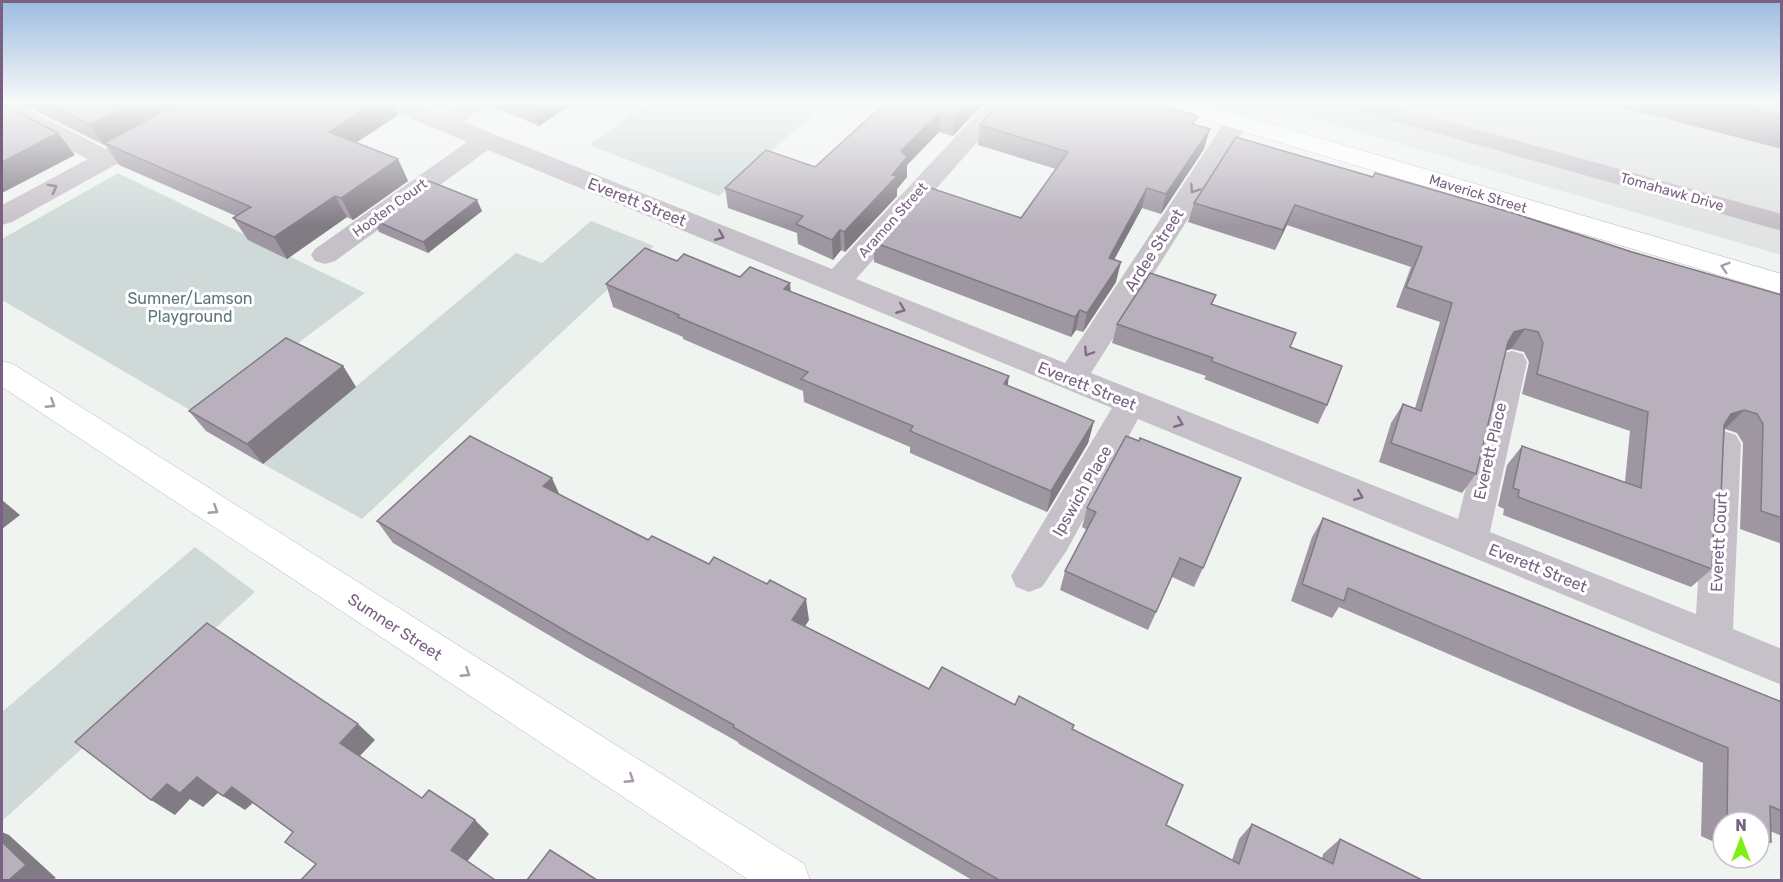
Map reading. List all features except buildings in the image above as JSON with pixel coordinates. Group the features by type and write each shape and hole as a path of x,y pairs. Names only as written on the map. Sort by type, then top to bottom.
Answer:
{"main road":[{"name":"Maverick Street","path":"1312,144 1782,284"},
{"name":"Sumner Street","path":"2,372 788,880"}],"street":[{"path":"78,144 107,159"},
{"path":"2,216 134,144"},
{"name":"Hooten Court","path":"325,255 481,144"},
{"name":"Everett Street","path":"493,144 1782,667"},
{"name":"Aramon Street","path":"836,283 962,144"},
{"name":"Ardee Street","path":"1071,379 1223,144"},
{"name":"Tomahawk Drive","path":"1501,144 1782,223"},
{"name":"Everett Place","path":"1470,541 1512,362"},
{"name":"Ipswich Place","path":"1029,576 1077,499 1131,403"},
{"name":"Everett Court","path":"1713,640 1724,444"}],"shaded area":[{"path":"1402,144 1781,144 1781,255"}],"green space":[{"path":"591,144 779,144 719,196"},
{"name":"Sumner/Lamson Playground","path":"118,173 365,293 200,416 2,300 2,239"},
{"path":"591,221 654,246 362,519 263,464 516,253 542,263"},
{"path":"195,547 255,592 2,821 2,712"}]}
